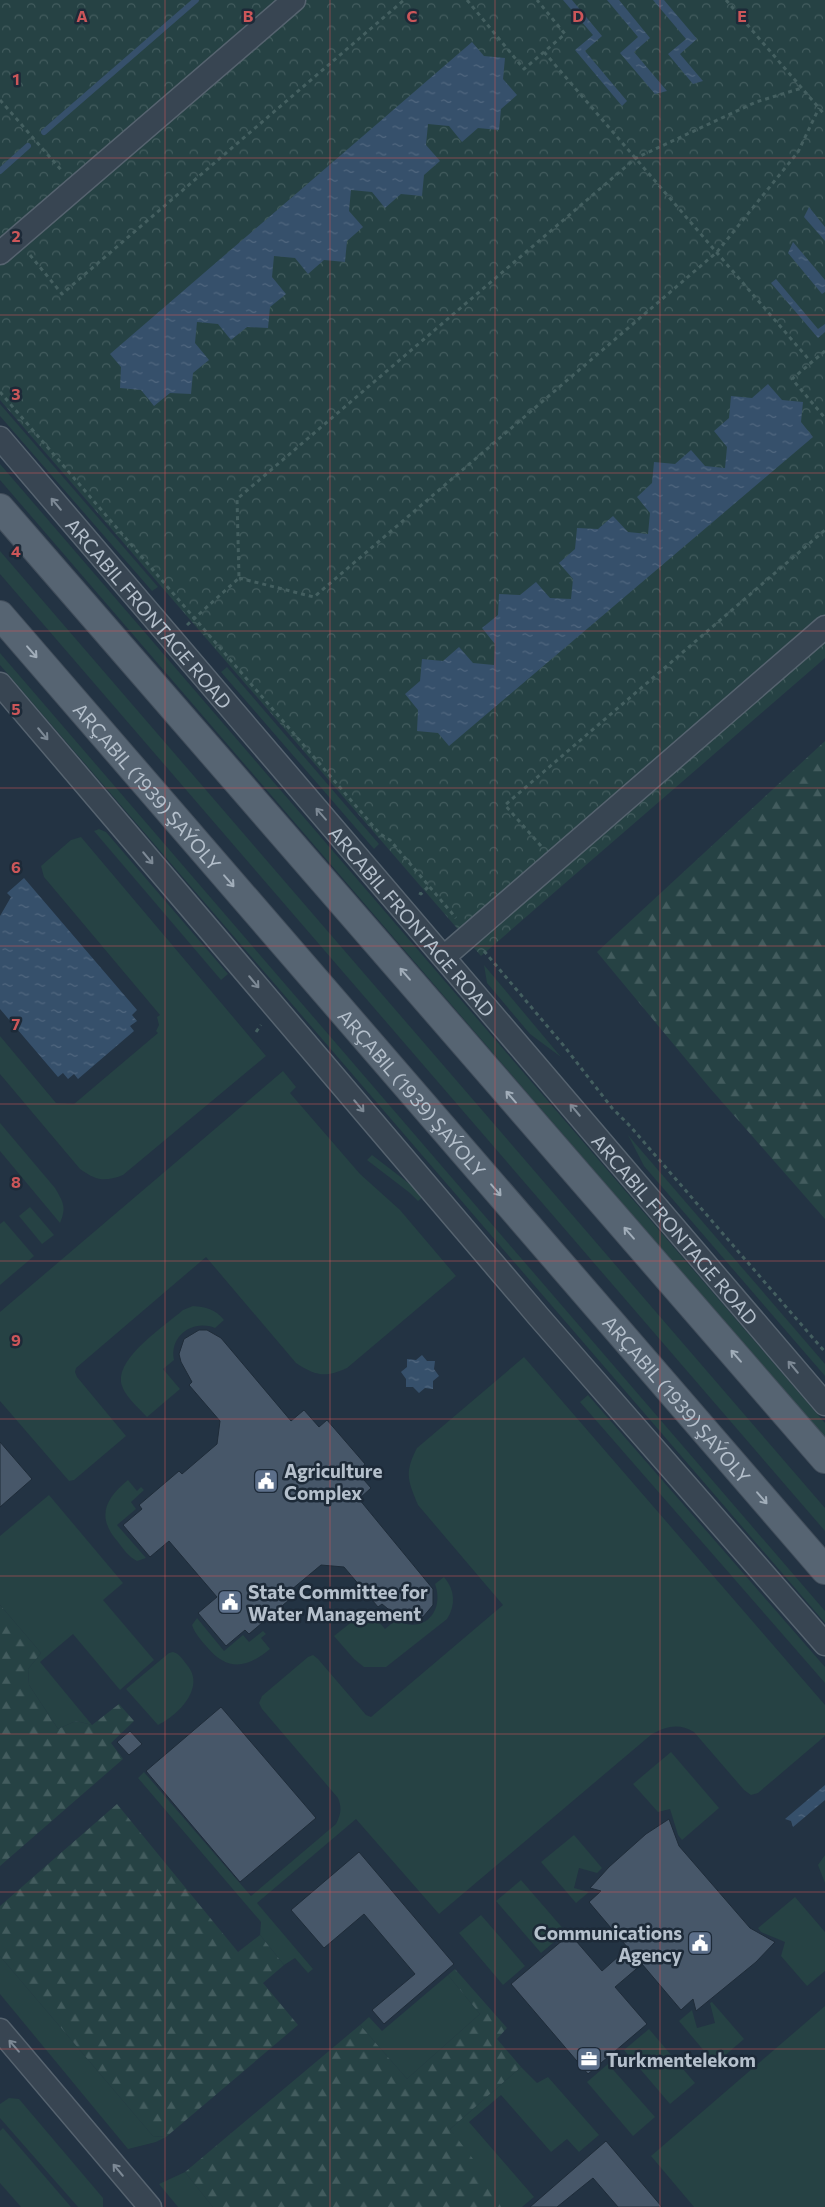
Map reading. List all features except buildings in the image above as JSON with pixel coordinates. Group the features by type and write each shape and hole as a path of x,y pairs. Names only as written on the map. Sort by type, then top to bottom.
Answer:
{"main road":[{"path":"0,508 825,1459"},
{"name":"ARÇABIL (1939) ŞAÝOLY","path":"0,615 825,1570"}],"street":[{"path":"0,253 294,0"},
{"name":"ARCABIL FRONTAGE ROAD","path":"0,438 825,1404"},
{"path":"444,957 825,626"},
{"path":"0,684 539,1317 825,1644"},
{"path":"0,2030 150,2207"}],"path":[{"path":"27,252 62,294 404,0"},
{"path":"467,0 524,69 565,34 537,0"},
{"path":"726,0 825,114"},
{"path":"544,52 812,362"},
{"path":"240,578 237,499 636,158 756,102 802,88"},
{"path":"0,100 76,187"},
{"path":"240,578 314,597 717,252 798,152 819,108"},
{"path":"825,351 792,379 825,418"},
{"path":"0,392 380,834 390,840 564,1046 612,1108 630,1126 825,1352"},
{"path":"544,851 505,805 825,530"},
{"path":"171,638 240,578"},
{"path":"416,890 421,894 429,886"},
{"path":"452,913 458,913"},
{"path":"256,1019 262,1026 256,1032"}],"green space":[{"path":"0,0 825,0 825,658 481,956 0,400"},
{"path":"0,404 158,587 152,591 0,416"},
{"path":"0,464 825,1423 825,1439 0,480"},
{"path":"0,551 825,1508 825,1531 0,574"},
{"path":"0,653 825,1611 825,1623 0,665"},
{"path":"227,667 379,844 374,849 221,672"},
{"path":"825,741 825,1219 709,1087 597,952"},
{"path":"99,829 106,832 228,974 221,980 94,831"},
{"path":"81,837 266,1056 123,1175 111,1179 96,1178 80,1169 0,1074 0,1036 56,1103 74,1104 158,1033 156,1031 159,1025 157,1017 160,1015 44,877 41,866 71,840"},
{"path":"484,965 561,1057 530,1034 487,983"},
{"path":"283,1071 296,1087 290,1093 360,1174 400,1210 456,1276 347,1368 333,1373 321,1374 309,1371 296,1363 206,1257 76,1368 77,1377 126,1436 74,1480 69,1481 0,1401 0,1312"},
{"path":"0,1123 55,1188 64,1209 60,1223 0,1151"},
{"path":"628,1135 825,1364 825,1376 644,1166"},
{"path":"372,1155 415,1188 423,1197 418,1201 367,1160"},
{"path":"30,1207 54,1235 42,1244 19,1216"},
{"path":"4,1221 34,1256 0,1285 0,1224"},
{"path":"193,1306 210,1309 224,1320 215,1328 199,1326 191,1328 179,1337 173,1351 174,1360 163,1369 180,1389 147,1417 122,1387 122,1372 127,1362 144,1342 183,1310"},
{"path":"524,1357 825,1705 825,1736 758,1793 751,1795 744,1790 694,1732 683,1727 668,1727 657,1731 439,1914 356,1819 257,1903 313,1969 308,1973 295,1958 284,1965 260,1935 261,1922 138,1778 144,1772 251,1896 336,1824 340,1811 338,1798 262,1709 259,1703 262,1696 308,1657 313,1655 366,1715 371,1717 503,1605 418,1505 410,1483 409,1471 417,1448"},
{"path":"588,1395 825,1667 825,1683 580,1402"},
{"path":"128,1480 137,1491 141,1487 144,1490 131,1502 136,1509 117,1525 146,1558 137,1561 127,1553 111,1533 105,1516 109,1501"},
{"path":"49,1495 123,1583 103,1600 154,1660 120,1690 73,1634 40,1662 92,1725 76,1721 58,1729 29,1685 28,1669 41,1653 0,1605 0,1536"},
{"path":"444,1577 448,1582 453,1598 452,1608 447,1619 386,1667 364,1667 354,1659 334,1636 368,1609 385,1629 396,1620 415,1625 423,1623 434,1612 437,1604 435,1584"},
{"path":"0,1605 41,1653 28,1669 29,1685 58,1729 76,1721 92,1725 119,1704 134,1721 111,1743 123,1759 0,1866"},
{"path":"197,1618 224,1651 243,1635 249,1642 263,1631 266,1634 261,1638 270,1649 253,1660 238,1665 222,1661 198,1637 192,1625"},
{"path":"173,1652 181,1657 192,1673 192,1691 188,1700 174,1714 158,1725 126,1689 169,1653"},
{"path":"671,1752 719,1808 682,1840 678,1835 670,1809 658,1812 633,1784"},
{"path":"117,1804 238,1952 260,1935 284,1965 263,1983 298,2025 166,2137 153,2136 0,1956 0,1906"},
{"path":"574,1835 602,1868 597,1873 579,1868 574,1888 589,1892 576,1903 541,1862"},
{"path":"825,1855 825,1883 818,1865"},
{"path":"521,1880 566,1932 541,1953 496,1901"},
{"path":"795,1897 825,1932 825,1971 807,1986 781,1956 785,1942 761,1932 758,1928"},
{"path":"481,1915 525,1966 503,1985 459,1933"},
{"path":"0,1956 153,2136 166,2137 156,2142 128,2149 0,1994"},
{"path":"455,1969 507,2028 497,2039 521,2067 450,2129 486,2176 501,2207 213,2207 185,2172 360,2025 407,2079 480,2014 448,1975"},
{"path":"448,1975 480,2014 407,2079 360,2025 369,2017 382,2031"},
{"path":"712,2002 744,2039 715,2064 679,2021 692,2010 697,2028 715,2023 710,2003"},
{"path":"825,2006 825,2207 694,2207 651,2156"},
{"path":"649,2029 695,2083 670,2104 624,2050"},
{"path":"608,2064 655,2117 633,2136 587,2082"},
{"path":"521,2067 537,2083 548,2077 599,2135 579,2152 567,2139 551,2152 501,2095 469,2122 534,2197 522,2207 501,2207 450,2129"},
{"path":"9,2098 19,2099 103,2198 103,2207 78,2207 0,2118 0,2104"},
{"path":"3,2128 71,2207 21,2207 0,2183 0,2131"},
{"path":"185,2172 213,2207 178,2207 159,2184"}],"water":[{"path":"563,0 572,0 602,36 585,51 627,101 622,106 575,50 593,35"},
{"path":"607,0 619,0 650,38 634,52 667,91 655,94 620,53 638,37"},
{"path":"653,0 664,0 697,39 680,54 703,81 693,84 668,54 686,39"},
{"path":"472,42 484,56 505,58 503,79 517,95 501,109 499,130 478,128 462,142 449,126 428,124 426,145 440,161 424,175 422,196 401,194 385,208 372,192 351,190 349,211 363,227 347,241 345,262 324,260 308,274 295,258 274,256 272,277 286,294 270,307 268,328 247,327 231,340 218,324 197,322 195,343 209,360 193,373 191,394 170,393 154,406 141,390 120,388 121,367 110,354"},
{"path":"809,207 825,227 825,241 804,217"},
{"path":"793,242 825,280 825,292 822,294 788,253"},
{"path":"776,279 818,329 825,324 825,332 818,338 771,283"},
{"path":"768,384 782,400 803,402 801,422 813,437 449,746 438,733 417,731 418,710 405,694 420,681 422,659 443,661 459,647 473,663 494,665 495,644 482,628 498,615 499,594 520,595 536,582 550,598 571,599 573,579 559,563 575,549 577,528 598,529 613,516 628,532 648,534 650,513 637,497 652,483 654,462 675,464 691,450 705,466 725,468 727,447 714,431 729,418 731,396 752,398"},
{"path":"24,878 137,1010 132,1015 137,1021 130,1026 134,1031 78,1079 74,1074 68,1079 63,1073 58,1077 0,1009 0,916 11,897 7,893"},
{"path":"422,1355 427,1361 435,1361 434,1369 439,1376 433,1381 433,1389 425,1388 419,1393 413,1387 406,1387 406,1379 401,1372 407,1367 407,1359 416,1360"},
{"path":"825,1785 825,1800 793,1827 791,1821 785,1819"}],"waterway":[{"path":"44,132 196,0"},
{"path":"0,171 28,146"}],"place":[{"name":"Agriculture Complex","path":"266,1481"},
{"name":"State Committee for Water Management","path":"230,1602"},
{"name":"Communications Agency","path":"700,1943"},
{"name":"Turkmentelekom","path":"589,2059"}]}
